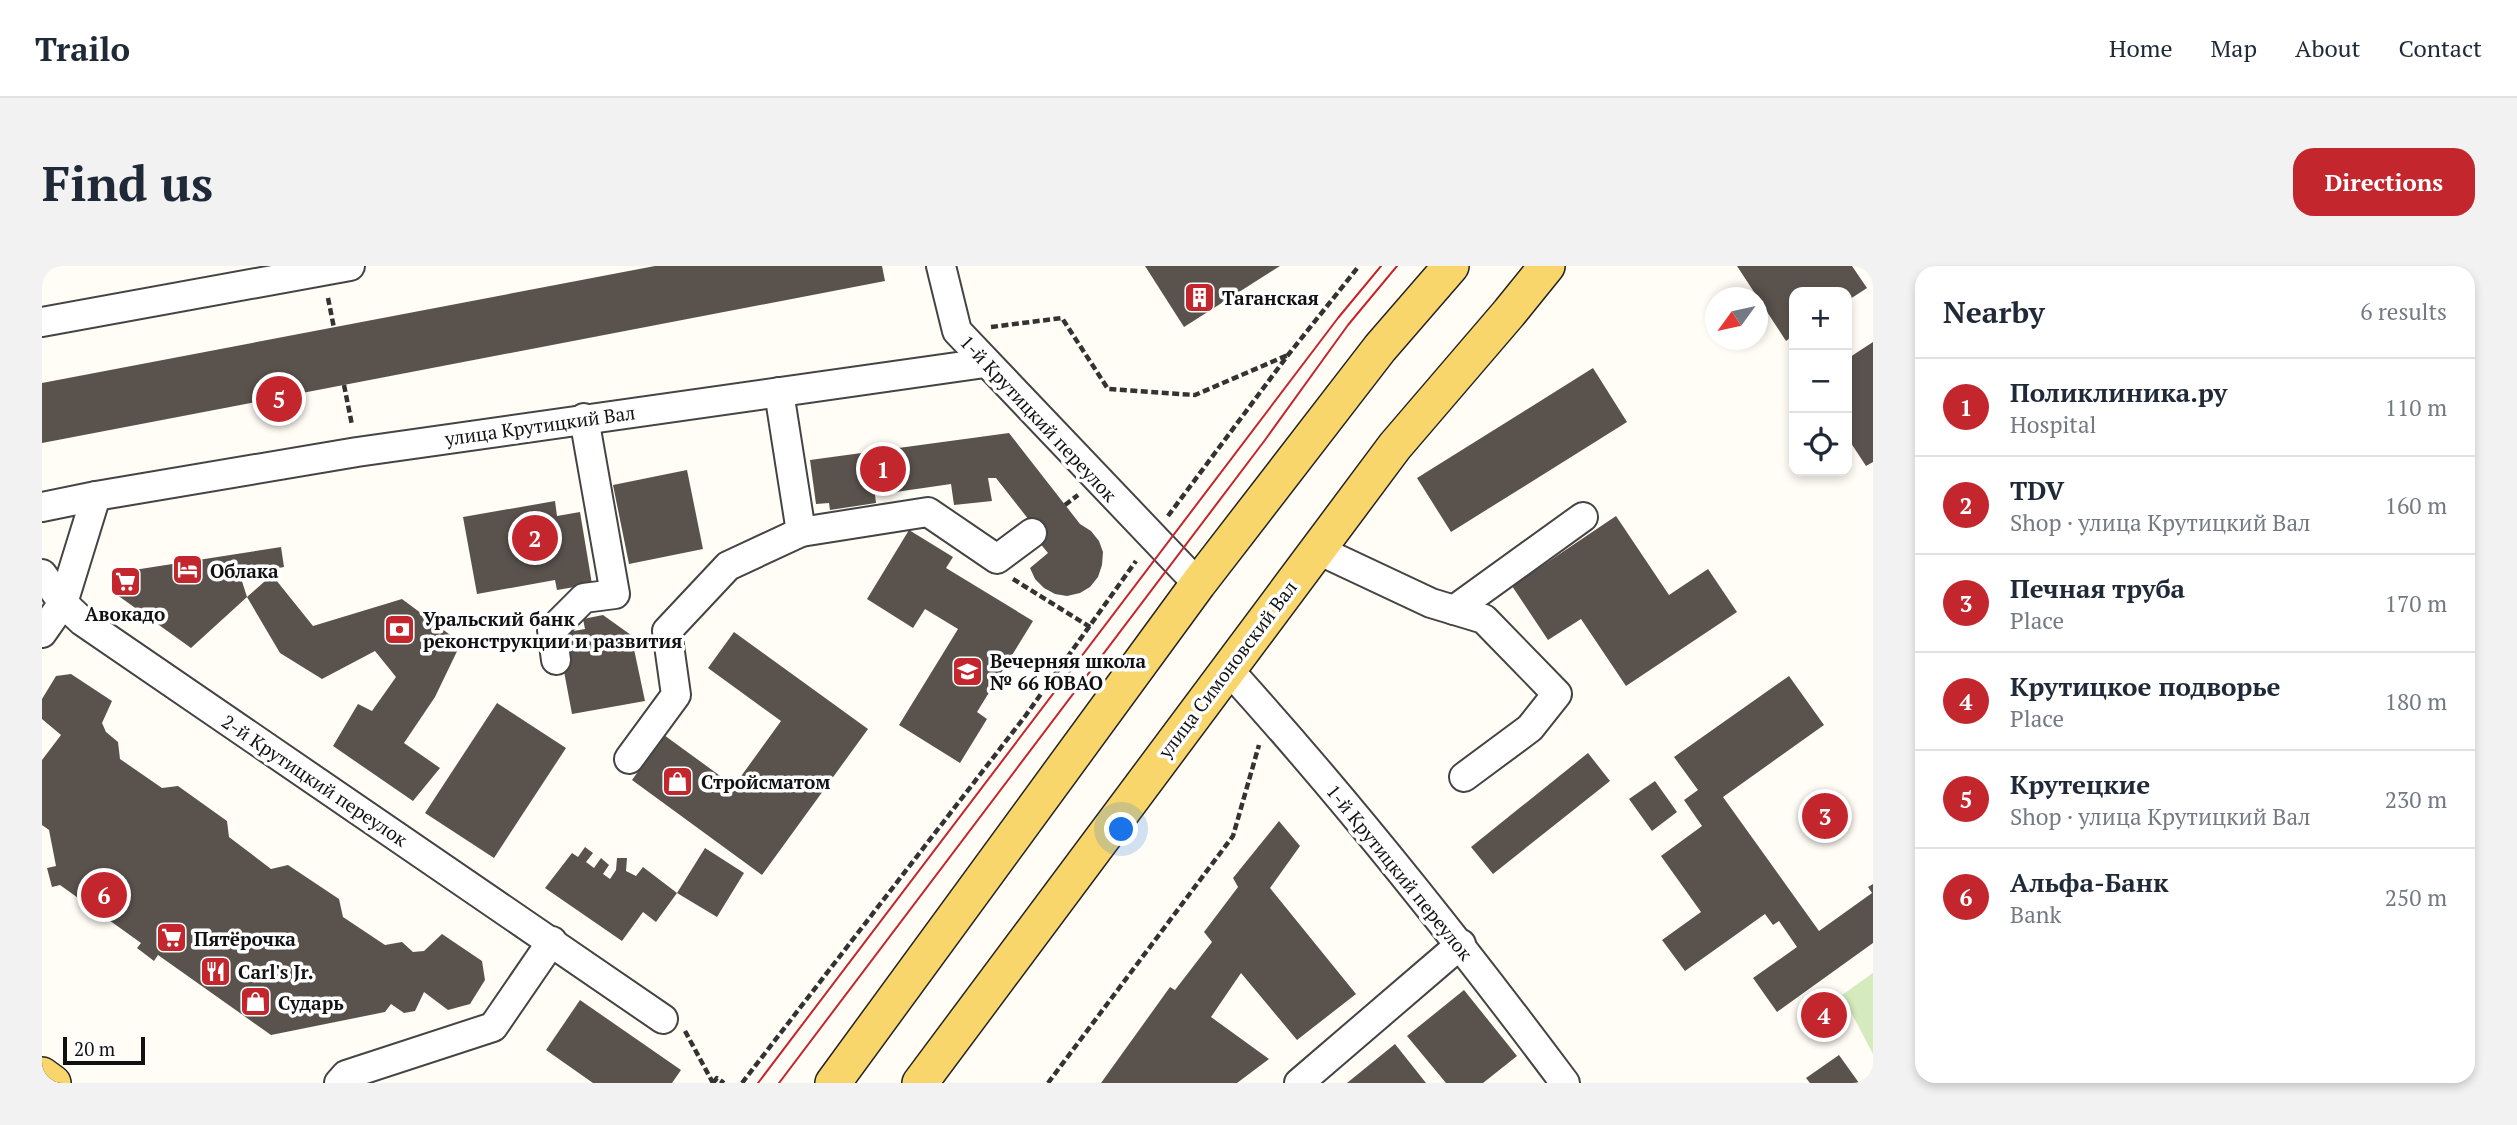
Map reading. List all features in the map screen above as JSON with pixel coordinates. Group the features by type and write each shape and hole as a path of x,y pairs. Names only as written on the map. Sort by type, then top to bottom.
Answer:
{"main road":[{"path":"833,1083 1198,584 1380,348 1451,266"},
{"name":"улица Симоновский Вал","path":"920,1083 1395,446 1546,267"},
{"path":"42,1075 53,1083"}],"street":[{"path":"42,322 350,266"},
{"name":"1-й Крутицкий переулок","path":"941,266 957,331 1198,584"},
{"name":"улица Крутицкий Вал","path":"42,507 358,452 985,363"},
{"path":"779,391 801,533"},
{"path":"556,660 552,630 584,598 615,594 584,418"},
{"path":"42,633 63,603 96,496"},
{"path":"629,758 676,695 667,631 728,566 801,533 928,512 997,559 1031,533"},
{"path":"1454,610 1583,517"},
{"path":"1316,550 1431,603 1484,619 1557,694 1530,728 1464,777"},
{"name":"2-й Крутицкий переулок","path":"42,574 63,603 82,621 663,1019"},
{"name":"1-й Крутицкий переулок","path":"1227,668 1275,720 1461,944 1565,1083"},
{"path":"339,1083 346,1075 493,1027 552,942"},
{"path":"1299,1083 1461,944"}],"path":[{"path":"1165,519 1288,355 1359,266"},
{"path":"328,299 334,328"},
{"path":"957,331 1062,318 1108,389 1195,396 1288,355"},
{"path":"344,385 358,452"},
{"path":"1065,505 1079,495"},
{"path":"997,559 1015,582 1090,627"},
{"path":"742,1083 1017,726 1136,561"},
{"path":"1048,1083 1233,836 1263,732 1275,720"},
{"path":"696,1050 713,1083 717,1078 724,1083"}],"green space":[{"path":"1873,973 1873,1054 1842,995"}],"building":[{"path":"655,266 882,266 885,281 42,443 42,383"},
{"name":"Таганская","path":"1145,266 1280,266 1184,327"},
{"path":"1737,266 1852,266 1867,288 1852,298 1852,287 1789,287 1789,339 1786,341 1768,313 1768,287 1751,287"},
{"path":"1873,342 1873,462 1866,466 1852,445 1852,356"},
{"path":"1593,368 1627,422 1451,532 1417,478"},
{"path":"1009,433 1080,524 1091,531 1099,541 1103,552 1098,577 1090,587 1080,593 1067,596 1055,594 1035,579 1030,568 1048,553 1024,524 1029,520 996,478 988,478 992,501 954,505 951,484 875,495 876,503 830,510 829,503 816,504 810,460"},
{"path":"687,470 703,549 629,564 613,485"},
{"path":"555,501 557,516 580,512 592,584 557,590 555,580 477,594 463,517"},
{"path":"1616,516 1669,595 1708,569 1737,612 1626,686 1581,619 1548,640 1512,586"},
{"name":"Вечерняя школа № 66 ЮВАО","path":"909,530 953,557 946,568 1033,621 977,712 987,719 960,763 899,725 958,629 925,609 913,628 867,599"},
{"path":"281,547 284,567 240,575 247,597 191,648 113,592 121,572"},
{"path":"272,575 313,626 402,599 461,643 435,697 404,743 440,768 413,801 333,746 358,704 372,711 396,677 375,651 322,679 280,653 247,597"},
{"path":"603,615 631,635 645,701 572,714 557,634 585,629 583,619"},
{"path":"734,632 868,729 762,875 632,780 664,735 734,786 781,721 708,668"},
{"path":"71,674 112,701 102,723 106,732 118,742 120,759 162,788 178,786 227,821 229,837 271,869 288,865 339,899 343,917 385,945 402,942 413,952 424,951 442,934 482,961 485,980 470,1004 448,1010 424,992 415,1011 404,1013 391,1004 385,1012 271,1035 158,955 154,961 137,948 141,943 60,885 52,887 47,868 56,866 49,830 42,825 42,760 61,735 42,719 42,699 56,676"},
{"path":"1789,676 1824,725 1723,797 1819,931 1872,893 1868,887 1873,884 1873,943 1777,1012 1753,978 1797,947 1779,921 1773,925 1765,914 1685,971 1662,940 1701,912 1661,856 1702,826 1684,800 1698,790 1674,757"},
{"path":"497,703 566,748 494,858 425,813"},
{"path":"1588,753 1610,781 1493,874 1471,847"},
{"path":"1655,781 1677,812 1652,831 1629,799"},
{"path":"1279,821 1300,846 1270,888 1356,994 1297,1040 1241,973 1211,1017 1269,1059 1237,1083 1101,1083 1170,987 1175,990 1212,942 1204,932 1238,887 1233,878"},
{"path":"585,847 593,853 586,862 594,868 601,858 609,865 603,874 610,879 616,870 617,858 627,858 626,871 636,876 643,867 677,893 656,922 643,912 622,941 545,888 572,853 578,857"},
{"path":"705,848 744,873 717,917 677,893"},
{"path":"1464,990 1517,1056 1483,1083 1446,1083 1407,1036"},
{"path":"580,1000 681,1070 672,1083 593,1083 546,1050"},
{"path":"1395,1044 1426,1083 1347,1083"},
{"path":"1839,1055 1859,1083 1810,1083 1806,1078"}],"tram line":[{"path":"758,1083 1338,318 1381,266"},
{"path":"779,1083 1265,440 1348,325 1397,266"}],"place":[{"name":"Таганская","path":"1199,297"},
{"name":"Крутецкие","path":"279,399"},
{"name":"Поликлиника.ру","path":"883,469"},
{"name":"TDV","path":"535,538"},
{"name":"Облака","path":"187,570"},
{"name":"Авокадо","path":"125,582"},
{"name":"Уральский банк реконструкции и развития","path":"400,629"},
{"name":"Вечерняя школа № 66 ЮВАО","path":"967,671"},
{"name":"Стройсматом","path":"678,781"},
{"name":"Печная труба","path":"1825,816"},
{"name":"Альфа-Банк","path":"104,895"},
{"name":"Пятёрочка","path":"171,938"},
{"name":"Carl's Jr.","path":"215,971"},
{"name":"Сударь","path":"255,1002"},
{"name":"Крутицкое подворье","path":"1824,1015"}]}
